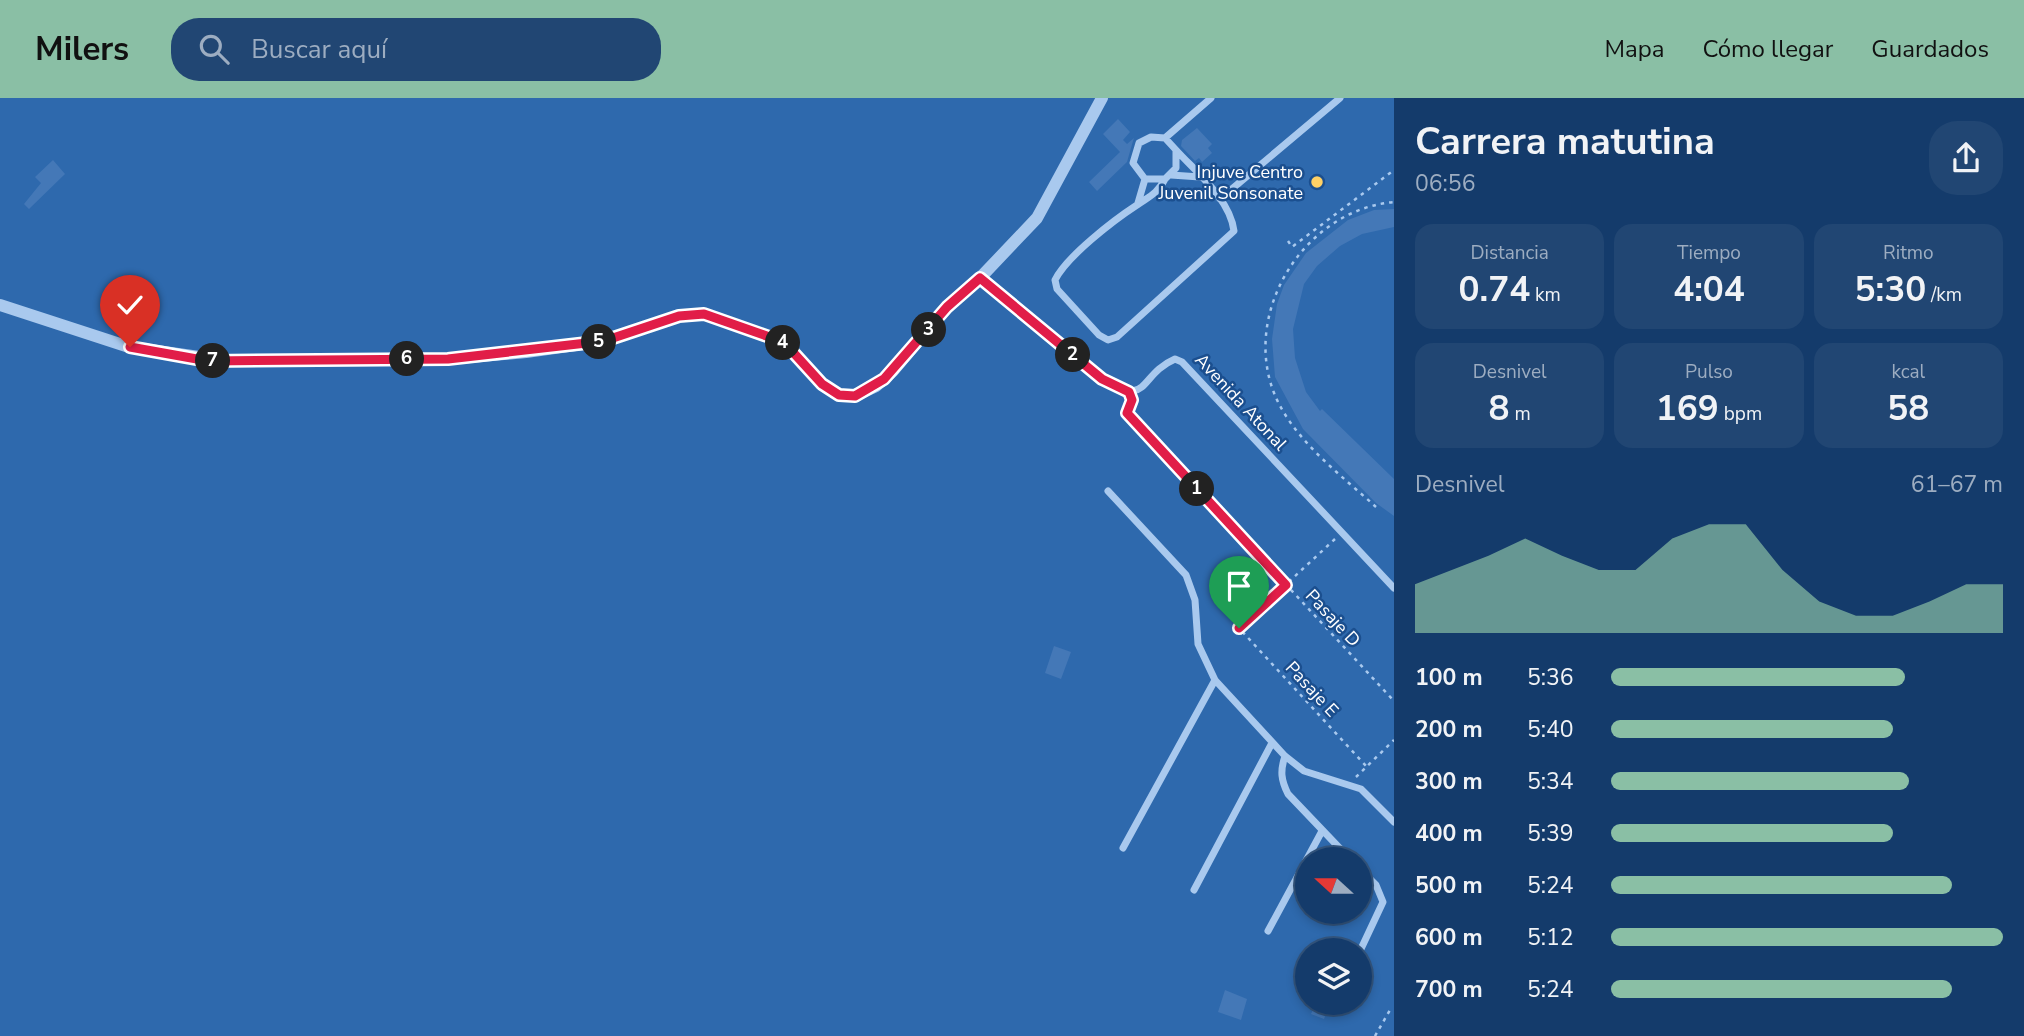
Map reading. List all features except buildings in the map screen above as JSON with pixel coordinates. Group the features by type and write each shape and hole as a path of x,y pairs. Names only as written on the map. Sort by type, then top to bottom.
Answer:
{"street":[{"path":"0,305 119,344 208,361 448,359 526,352 604,341 679,316 704,314 778,340 791,350 822,384 839,395 862,394 884,379 947,307 980,278 1042,211 1102,98"},
{"path":"1145,179 1133,163 1135,149 1145,139 1165,138 1211,98"},
{"path":"1220,199 1340,98"},
{"path":"1165,138 1176,150 1220,199 1233,221 1234,231 1117,337 1108,340 1099,335 1057,289 1055,280 1068,263 1138,203 1156,194 1178,159 1176,150"},
{"path":"1145,179 1200,177"},
{"path":"1138,203 1145,179"},
{"path":"980,278 1102,379 1129,392"},
{"name":"Avenida Atonal","path":"1129,392 1140,388 1167,362 1175,359 1182,362 1394,588"},
{"path":"1108,491 1186,575 1195,600 1198,644 1215,680 1285,756 1304,771 1361,789 1394,822"},
{"path":"1124,848 1215,680"},
{"path":"1194,890 1272,743"},
{"path":"1285,756 1281,769 1282,782 1338,847"},
{"path":"1268,932 1322,831"},
{"path":"1366,938 1383,902 1372,881"}],"path":[{"path":"1288,241 1292,247 1394,170"},
{"path":"1376,508 1312,446 1285,413 1271,382 1267,327 1283,276 1307,246 1336,222 1357,211 1394,202"},
{"name":"Pasaje D","path":"1129,392 1132,400 1127,413 1394,701"},
{"path":"1286,585 1342,532"},
{"name":"Pasaje E","path":"1286,585 1239,628 1367,766 1394,740"},
{"path":"1375,1036 1390,1010"}],"shaded area":[{"path":"0,98 1394,98 1394,1036 0,1036"}],"place":[{"name":"Injuve Centro Juvenil Sonsonate","path":"1317,182"}],"route":[{"path":"130,347 208,361 448,359 604,341 645,330 679,316 704,314 722,318 778,340 791,350 822,384 839,395 855,396 876,386 899,365 947,307 980,278 1102,379 1129,392 1132,400 1127,413 1286,585 1239,628"}]}
